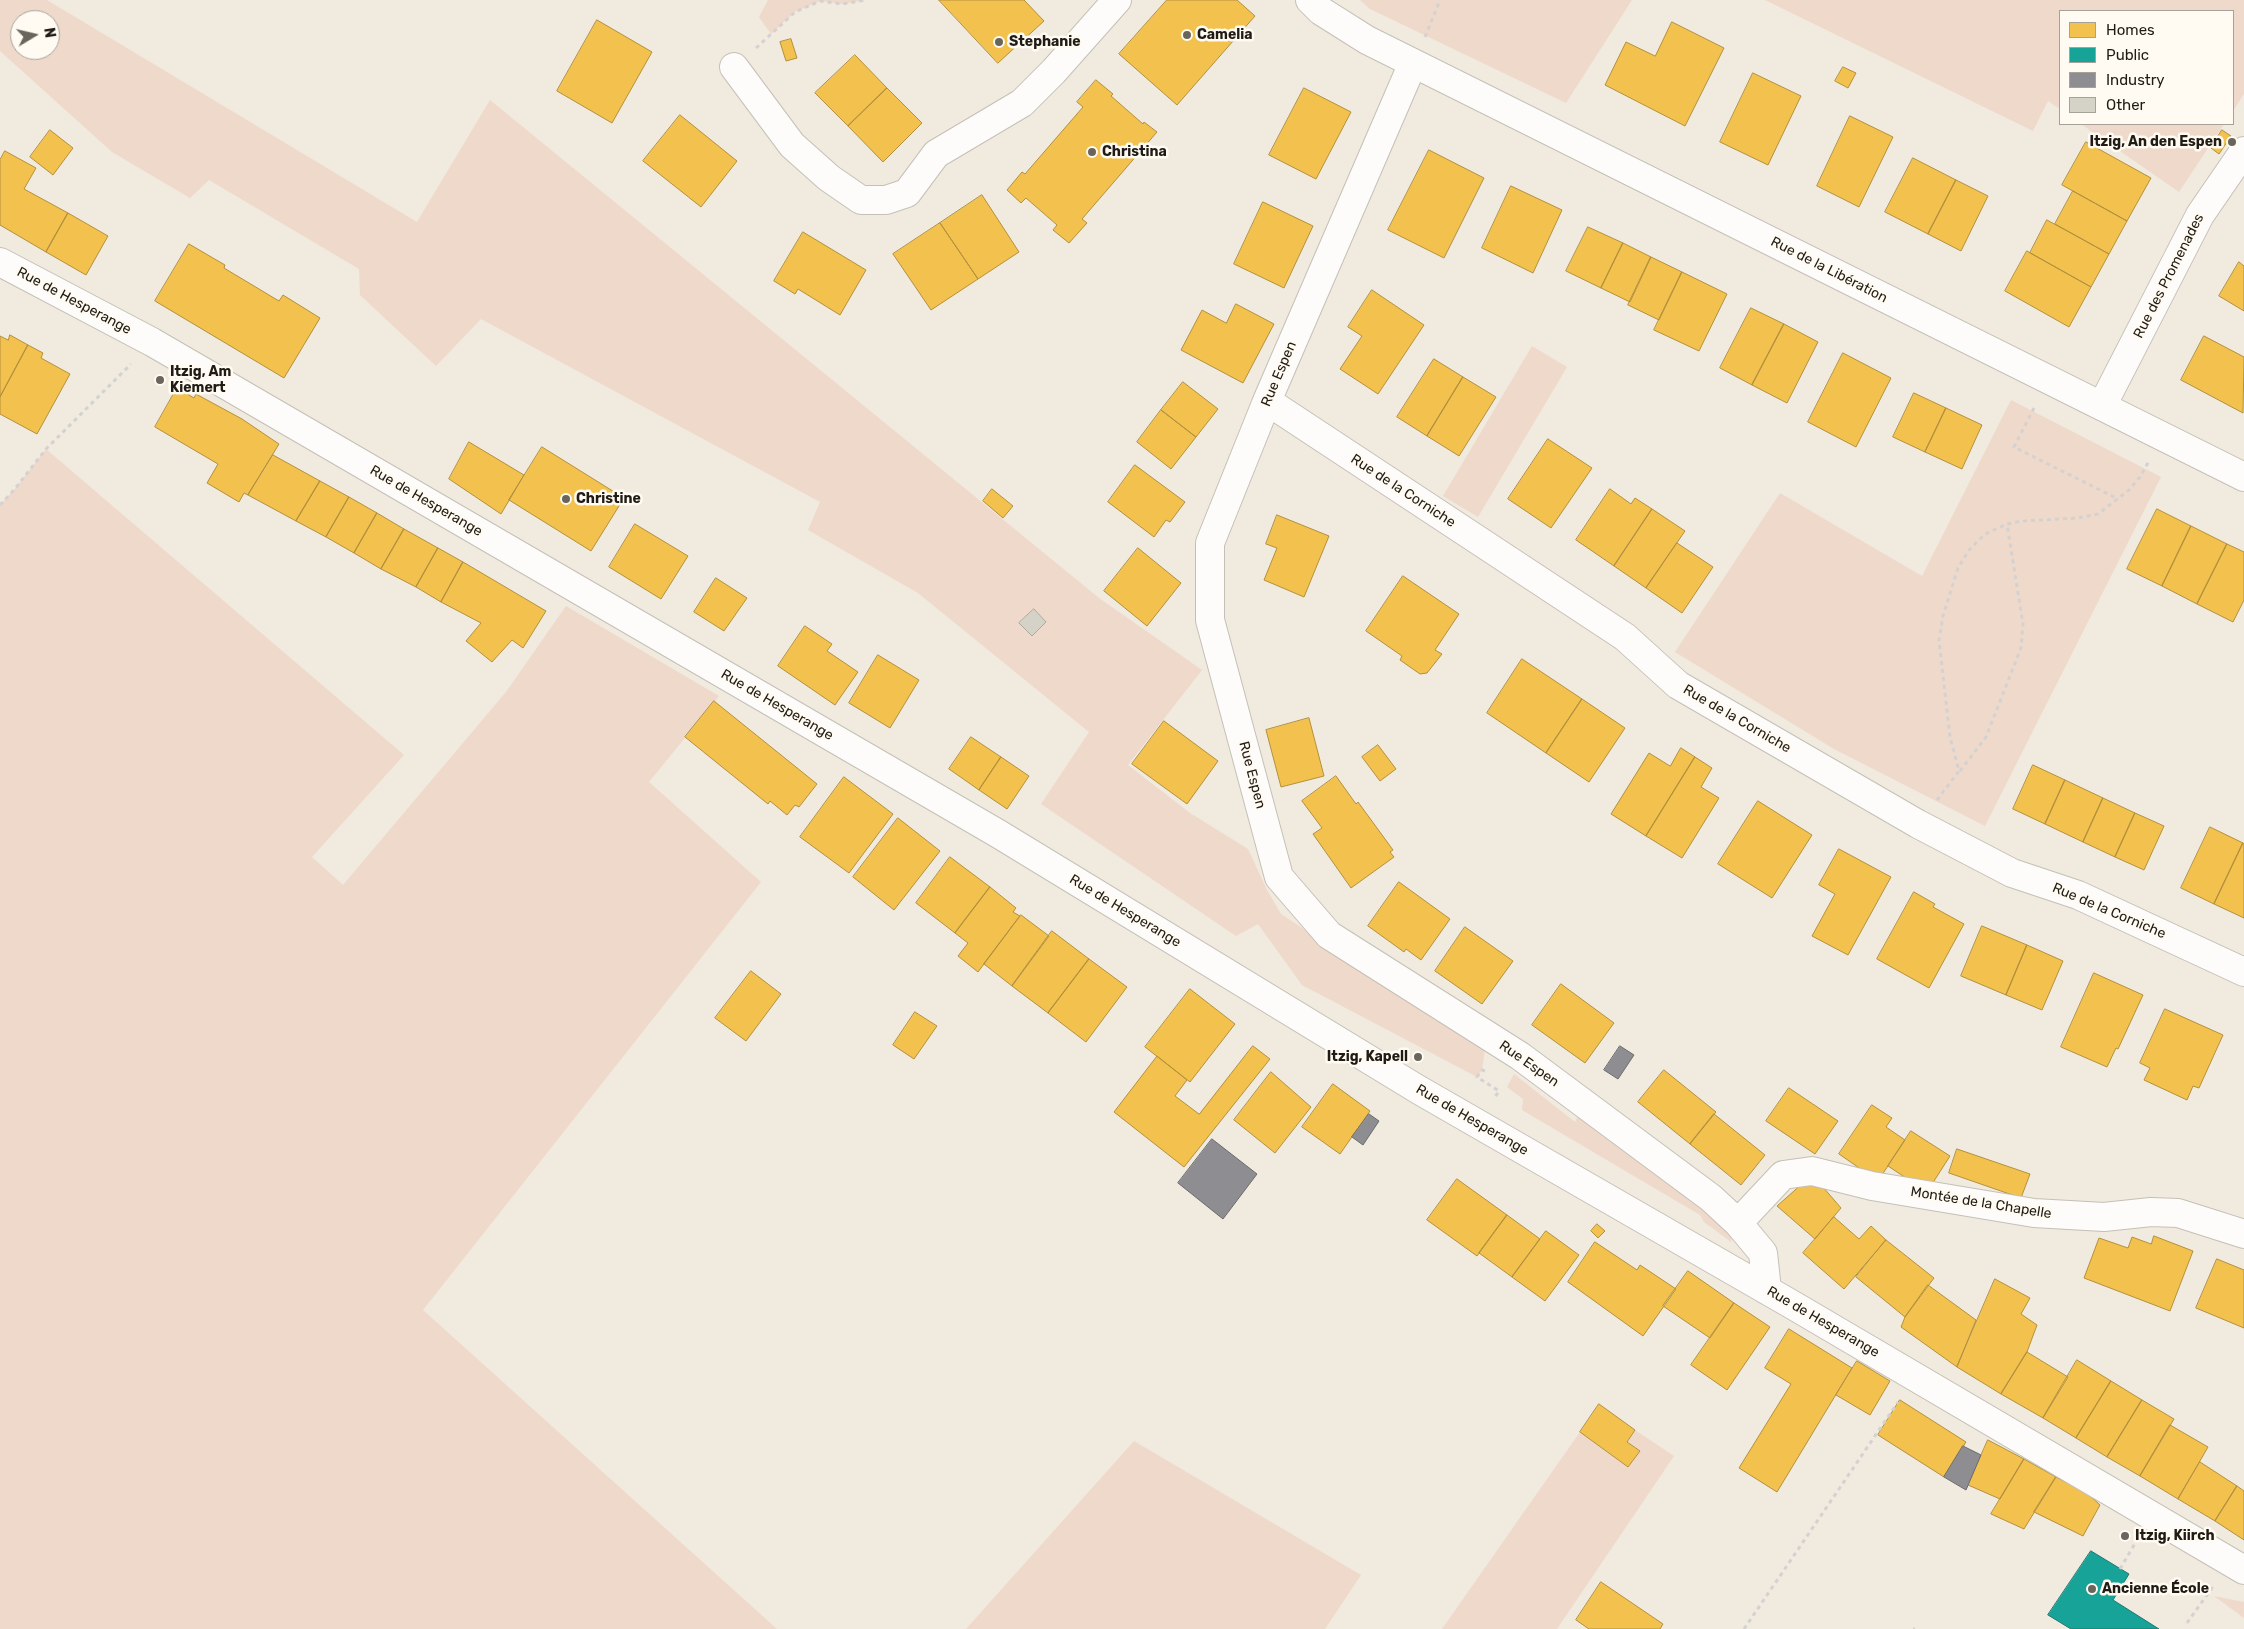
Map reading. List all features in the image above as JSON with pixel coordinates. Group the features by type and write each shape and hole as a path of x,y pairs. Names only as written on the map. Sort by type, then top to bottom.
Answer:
{"street":[{"name":"Rue de la Libération","path":"1310,0 1321,11 1367,40 2244,477"},
{"path":"734,67 792,145 829,178 861,200 886,200 907,193 936,154 1022,103 1054,71 1112,2"},
{"name":"Rue Espen","path":"1414,63 1267,402 1210,544 1210,620 1280,877 1329,935 1520,1056 1711,1198 1738,1223 1763,1254 1767,1290"},
{"name":"Rue des Promenades","path":"2102,406 2200,215 2244,151"},
{"name":"Rue de Hesperange","path":"0,262 152,342 989,828 1420,1090 1767,1290 2244,1570"},
{"name":"Rue de la Corniche","path":"1267,402 1626,637 1678,685 1918,824 2012,873 2078,895 2244,972"},
{"name":"Montée de la Chapelle","path":"1738,1223 1784,1175 1812,1171 1872,1186 2034,1213 2104,1217 2151,1212 2178,1213 2244,1234"}],"path":[{"path":"734,67 795,12 820,2 842,4 866,0"},
{"path":"1414,63 1440,0"},
{"path":"0,505 46,448 152,342"},
{"path":"2034,408 2014,447 2118,498"},
{"path":"1960,771 1950,737 1947,700 1940,665 1939,640 1943,616 1958,568 1969,550 1985,534 2007,524 2022,521 2078,518 2098,514 2129,490 2140,477 2161,435"},
{"path":"1918,824 1986,737 2021,648 2023,624 2007,524"},
{"path":"1744,1629 1902,1396"},
{"path":"2120,1569 2140,1536"},
{"path":"2187,1623 2212,1588"}],"shaded area":[{"path":"0,0 47,0 417,222 490,100 1099,598 1202,670 1128,765 1190,813 1248,849 1267,890 1281,914 1485,1049 1482,1070 1477,1077 1302,985 1258,924 1236,936 1041,804 1089,732 918,593 808,530 820,502 481,319 436,366 360,295 359,269 209,180 190,198 112,152 0,51"},
{"path":"768,0 866,0 842,4 820,1 795,12 771,34 759,17"},
{"path":"1360,0 1632,0 1566,103 1370,9"},
{"path":"1765,0 2244,0 2244,94 2234,109 2234,10 2059,10 2059,108 2048,101 2033,131"},
{"path":"2082,125 2223,125 2179,192"},
{"path":"1532,346 1567,367 1478,517 1443,496"},
{"path":"2011,400 2161,477 1985,826 1834,749 1675,652 1780,493 1922,576"},
{"path":"46,449 404,755 312,857 343,885 506,692 566,606 719,696 649,782 761,882 423,1310 777,1629 0,1629 0,505"},
{"path":"1514,1074 1575,1122 1581,1110 1733,1231 1731,1242 1704,1222 1700,1215 1522,1110 1523,1099 1507,1087"},
{"path":"1635,1430 1674,1456 1557,1629 1442,1629 1580,1432 1628,1467 1640,1451 1627,1442"},
{"path":"1134,1441 1361,1575 1325,1629 966,1629"},
{"path":"2214,1596 2244,1602 2244,1618"}],"building: Homes":[{"name":"Stephanie","path":"939,0 1024,0 1044,21 998,63"},
{"name":"Camelia","path":"1167,0 1237,0 1255,16 1177,105 1119,54"},
{"path":"597,20 652,52 612,123 557,91"},
{"path":"1672,22 1724,48 1685,126 1605,85 1626,42 1655,56"},
{"path":"791,39 797,58 786,61 780,42"},
{"path":"855,55 887,88 848,126 815,93"},
{"path":"1843,67 1856,73 1848,88 1835,81"},
{"path":"1753,73 1801,96 1768,165 1720,142"},
{"name":"Christina","path":"1096,80 1143,124 1144,122 1157,132 1082,219 1087,223 1069,243 1053,230 1057,225 1026,198 1021,203 1007,190 1022,172 1025,174 1083,107 1077,102"},
{"path":"887,88 922,123 883,162 848,126"},
{"path":"1304,88 1351,112 1316,179 1269,155"},
{"path":"680,115 737,161 701,207 643,161"},
{"path":"1850,116 1893,137 1859,207 1817,186"},
{"path":"50,130 73,148 53,175 30,157"},
{"path":"2222,130 2231,136 2219,154 2211,148"},
{"path":"2086,142 2151,178 2127,221 2062,185"},
{"path":"1429,150 1484,178 1444,258 1388,230"},
{"path":"5,151 36,168 24,189 68,213 46,252 0,225 0,160"},
{"path":"1913,158 1956,180 1928,234 1885,212"},
{"path":"1956,180 1988,196 1961,251 1928,234"},
{"path":"1511,186 1562,210 1533,273 1482,248"},
{"path":"2073,191 2127,221 2109,254 2055,224"},
{"path":"982,195 1019,252 978,279 940,223"},
{"path":"1263,202 1313,226 1284,288 1234,264"},
{"path":"68,213 108,236 86,275 46,252"},
{"path":"2047,220 2109,254 2091,287 2030,253"},
{"path":"940,223 978,279 931,310 893,254"},
{"path":"1588,227 1623,243 1601,288 1566,271"},
{"path":"803,232 866,270 840,315 798,289 795,294 774,281"},
{"path":"1623,243 1651,257 1630,302 1601,288"},
{"path":"189,244 225,265 224,268 279,301 283,295 320,318 284,378 155,301"},
{"path":"2027,251 2091,287 2069,327 2005,291"},
{"path":"1651,257 1682,272 1659,320 1628,305"},
{"path":"2239,262 2244,266 2244,311 2219,296"},
{"path":"1682,272 1727,294 1699,351 1654,330"},
{"path":"1372,290 1424,325 1378,394 1340,369 1362,336 1348,327"},
{"path":"1236,304 1274,324 1243,383 1181,350 1202,310 1226,323"},
{"path":"1751,308 1784,324 1752,385 1720,368"},
{"path":"1784,324 1818,342 1787,403 1752,385"},
{"path":"10,335 28,345 0,397 0,336 8,340"},
{"path":"2204,336 2244,357 2243,413 2181,380"},
{"path":"28,345 43,353 41,358 70,374 37,434 0,414 0,397"},
{"path":"1843,353 1891,378 1856,447 1808,422"},
{"path":"1434,359 1463,377 1427,436 1397,417"},
{"path":"1463,377 1496,397 1459,456 1427,436"},
{"path":"1183,382 1218,409 1196,437 1161,410"},
{"path":"177,388 194,398 196,394 242,419 279,444 248,495 244,493 239,502 207,483 218,464 155,427"},
{"path":"1914,393 1946,408 1925,452 1893,437"},
{"path":"1946,408 1982,425 1962,469 1925,452"},
{"path":"1161,410 1196,437 1171,469 1137,442"},
{"path":"1548,439 1592,468 1551,528 1508,499"},
{"path":"469,442 524,475 501,514 449,479"},
{"name":"Christine","path":"542,447 624,498 591,551 509,500"},
{"path":"273,455 320,481 296,521 248,495"},
{"path":"1135,465 1185,502 1170,522 1166,520 1154,537 1108,502"},
{"path":"320,481 349,497 326,537 296,521"},
{"path":"992,489 1013,506 1003,518 983,501"},
{"path":"1610,489 1631,504 1635,498 1652,509 1614,566 1576,540"},
{"path":"349,497 377,513 354,553 326,537"},
{"path":"1652,509 1685,531 1646,588 1614,566"},
{"path":"2157,509 2191,526 2162,586 2127,569"},
{"path":"377,513 404,529 381,569 354,553"},
{"path":"1277,515 1329,536 1304,597 1264,580 1277,548 1266,544"},
{"path":"635,524 688,556 661,599 609,567"},
{"path":"2191,526 2227,544 2197,604 2162,586"},
{"path":"404,529 438,548 416,587 381,569"},
{"path":"1677,543 1713,567 1682,613 1646,588"},
{"path":"2227,544 2244,552 2244,600 2233,622 2197,604"},
{"path":"438,548 463,562 441,602 416,587"},
{"path":"1138,548 1181,583 1147,626 1104,591"},
{"path":"463,562 546,611 523,648 512,640 492,662 466,641 481,623 441,602"},
{"path":"1403,576 1459,614 1435,650 1442,654 1427,673 1420,674 1400,660 1402,656 1366,631"},
{"path":"716,578 747,598 724,631 694,612"},
{"path":"805,626 832,644 827,651 858,672 835,705 778,666"},
{"path":"878,655 919,680 890,728 849,703"},
{"path":"1522,659 1582,699 1546,753 1487,713"},
{"path":"1582,699 1625,728 1589,782 1546,753"},
{"path":"714,701 817,784 799,807 795,805 787,815 770,801 768,804 685,737"},
{"path":"1309,718 1324,776 1281,787 1266,730"},
{"path":"1164,721 1218,761 1187,804 1132,764"},
{"path":"971,737 1001,757 979,790 949,769"},
{"path":"1378,745 1396,769 1380,781 1362,757"},
{"path":"1681,748 1695,757 1646,836 1611,814 1649,753 1670,766"},
{"path":"1001,757 1029,776 1007,809 979,790"},
{"path":"1695,757 1712,768 1701,787 1719,798 1682,858 1646,836"},
{"path":"2033,765 2065,780 2045,824 2013,809"},
{"path":"1336,776 1356,804 1358,802 1393,850 1390,852 1394,857 1351,888 1313,834 1322,828 1302,801"},
{"path":"844,777 893,814 849,873 800,837"},
{"path":"2065,780 2103,798 2083,842 2045,824"},
{"path":"2103,798 2135,813 2115,857 2083,842"},
{"path":"1758,801 1812,835 1772,898 1718,864"},
{"path":"2135,813 2164,826 2144,870 2115,857"},
{"path":"898,818 940,851 894,910 853,877"},
{"path":"2210,827 2243,843 2214,904 2181,888"},
{"path":"2244,844 2244,918 2214,904"},
{"path":"1839,849 1891,877 1848,955 1812,936 1835,894 1819,885"},
{"path":"950,857 990,887 955,933 916,903"},
{"path":"1399,882 1450,919 1421,960 1406,949 1404,952 1368,926"},
{"path":"990,887 1016,908 1013,912 1020,916 978,972 958,956 968,943 955,933"},
{"path":"1914,892 1935,904 1933,907 1964,924 1929,988 1877,959"},
{"path":"1021,915 1049,936 1012,986 984,964"},
{"path":"1982,926 2027,945 2006,995 1961,976"},
{"path":"1465,927 1513,961 1482,1004 1435,971"},
{"path":"1052,931 1089,959 1048,1013 1012,986"},
{"path":"2027,945 2063,961 2042,1010 2006,995"},
{"path":"1089,959 1127,987 1086,1042 1048,1013"},
{"path":"751,971 781,994 746,1041 715,1018"},
{"path":"2094,973 2143,995 2118,1049 2116,1048 2107,1067 2061,1047"},
{"path":"1561,984 1614,1023 1585,1063 1532,1025"},
{"path":"1190,989 1235,1024 1190,1082 1145,1047"},
{"path":"2165,1009 2223,1035 2199,1088 2193,1086 2187,1100 2144,1080 2150,1068 2140,1063"},
{"path":"915,1012 937,1026 914,1059 893,1045"},
{"path":"1253,1046 1270,1059 1184,1167 1114,1112 1157,1056 1187,1080 1175,1096 1199,1114"},
{"path":"1664,1070 1716,1112 1690,1144 1638,1102"},
{"path":"1271,1072 1311,1107 1275,1153 1234,1120"},
{"path":"1333,1084 1370,1111 1340,1154 1302,1127"},
{"path":"1789,1088 1838,1121 1815,1154 1766,1121"},
{"path":"1872,1105 1892,1118 1886,1127 1905,1140 1878,1181 1839,1154"},
{"path":"1714,1114 1765,1155 1741,1185 1690,1144"},
{"path":"1911,1131 1950,1156 1927,1192 1888,1166"},
{"path":"1957,1149 2030,1174 2021,1198 1949,1173"},
{"path":"1457,1179 1507,1215 1477,1256 1427,1220"},
{"path":"1816,1179 1841,1208 1815,1239 1777,1206 1803,1183"},
{"path":"1507,1215 1540,1239 1512,1277 1479,1253"},
{"path":"1834,1217 1859,1239 1871,1226 1886,1240 1844,1289 1803,1253"},
{"path":"1597,1224 1605,1231 1598,1238 1591,1231"},
{"path":"1546,1231 1579,1255 1545,1301 1512,1277"},
{"path":"2154,1236 2193,1251 2170,1311 2084,1278 2099,1238 2128,1248 2132,1237 2151,1244"},
{"path":"1886,1240 1934,1278 1905,1317 1856,1277"},
{"path":"1595,1242 1637,1270 1640,1265 1676,1289 1643,1336 1568,1282"},
{"path":"2217,1259 2244,1270 2244,1328 2196,1308"},
{"path":"1688,1271 1734,1303 1710,1338 1663,1306"},
{"path":"1995,1279 2030,1298 2021,1314 2037,1325 2027,1352 2001,1394 1957,1367"},
{"path":"1928,1285 1976,1320 1957,1367 1901,1327 1905,1317"},
{"path":"1734,1303 1770,1327 1727,1390 1691,1365"},
{"path":"1789,1329 1852,1368 1777,1492 1739,1468 1791,1384 1765,1368"},
{"path":"2027,1352 2068,1377 2043,1418 2001,1394"},
{"path":"2077,1360 2111,1381 2076,1438 2043,1418"},
{"path":"1857,1361 1890,1381 1870,1415 1836,1395"},
{"path":"2111,1381 2142,1400 2107,1457 2076,1438"},
{"path":"1900,1400 1966,1442 1944,1477 1878,1435"},
{"path":"2142,1400 2174,1419 2140,1476 2107,1457"},
{"path":"1599,1404 1635,1430 1627,1442 1640,1451 1628,1467 1580,1432"},
{"path":"2170,1425 2208,1447 2178,1499 2140,1476"},
{"path":"1988,1440 2024,1459 2000,1499 1968,1485"},
{"path":"2024,1459 2056,1477 2024,1529 1991,1514"},
{"path":"2200,1462 2237,1486 2215,1521 2178,1499"},
{"path":"2056,1477 2087,1493 2100,1505 2083,1536 2034,1512"},
{"path":"2237,1486 2244,1491 2244,1540 2215,1521"},
{"path":"1601,1582 1663,1624 1660,1629 1589,1629 1576,1620"}],"building: Public":[{"name":"Ancienne École","path":"2091,1551 2129,1574 2113,1600 2159,1629 2071,1629 2048,1615"}],"building: Industry":[{"path":"1620,1046 1634,1055 1618,1079 1604,1070"},
{"path":"1369,1114 1379,1121 1363,1145 1352,1137"},
{"path":"1212,1139 1257,1174 1223,1219 1178,1183"},
{"path":"1963,1446 1981,1455 1966,1490 1944,1477"}],"building: Other":[{"path":"1034,609 1046,622 1032,636 1019,623"}],"place":[{"name":"Camelia","path":"1187,35"},
{"name":"Stephanie","path":"999,42"},
{"name":"Itzig, An den Espen","path":"2232,142"},
{"name":"Christina","path":"1092,152"},
{"name":"Itzig, Am Kiemert","path":"160,380"},
{"name":"Christine","path":"566,499"},
{"name":"Itzig, Kapell","path":"1418,1057"},
{"name":"Itzig, Kiirch","path":"2125,1536"},
{"name":"Ancienne École","path":"2092,1589"}]}
